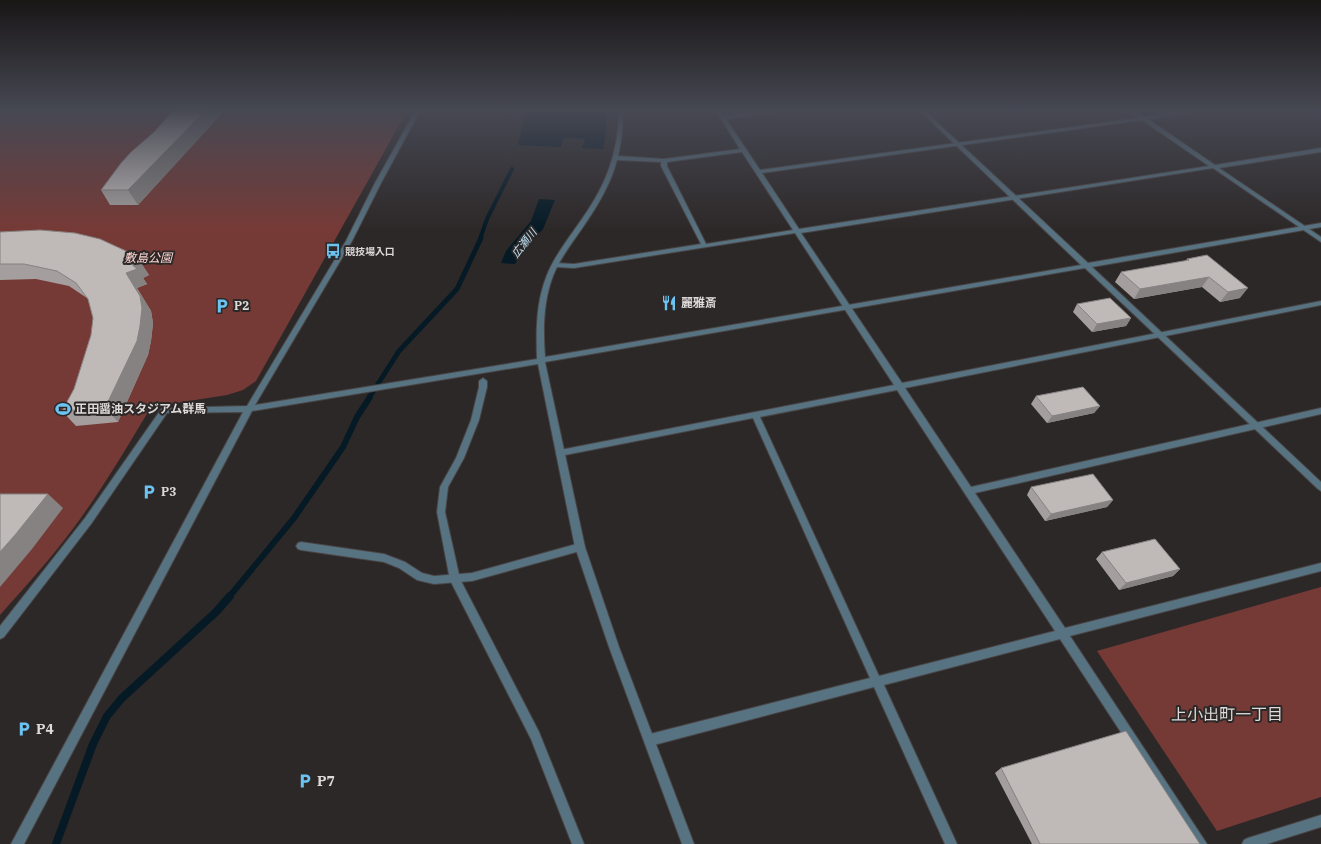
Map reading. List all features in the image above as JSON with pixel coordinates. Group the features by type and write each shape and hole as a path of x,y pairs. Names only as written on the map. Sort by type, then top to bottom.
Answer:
{"street":[{"path":"17,844 249,409 349,240 396,150"},
{"path":"619,150 617,158 602,191 556,265 547,286 539,330 541,360 580,546 614,647 688,844"},
{"path":"617,158 664,161 739,150"},
{"path":"742,150 970,491 1201,844"},
{"path":"758,172 917,150"},
{"path":"963,150 1321,487"},
{"path":"1189,150 1321,240"},
{"path":"556,265 574,266 1319,150"},
{"path":"664,161 664,166 704,245"},
{"path":"0,634 88,521 165,410 249,409 847,308 1321,225"},
{"path":"560,453 1321,303"},
{"path":"483,381 476,420 460,458 444,487 441,512 455,580 535,736 578,844"},
{"path":"970,491 1321,411"},
{"path":"755,415 951,844"},
{"path":"301,546 384,558 398,563 425,579 455,580 472,577 580,546"},
{"path":"650,740 1321,567"},
{"path":"1248,844 1321,821"}],"green space":[{"name":"敷島公園","path":"0,150 385,150 256,381 243,390 227,395 151,407 105,482 75,526 48,560 0,615"},
{"path":"1321,587 1321,797 1217,831 1097,651"}],"water":[{"name":"広瀬川","path":"539,199 555,200 543,229 525,248 515,264 501,263 506,251 531,221"}],"building":[{"path":"133,150 167,150 128,190 101,190 121,163"},
{"path":"40,230 75,233 100,239 126,251 139,260 131,264 137,269 126,273 140,296 142,308 137,341 105,408 62,411 74,389 91,335 93,318 88,299 76,283 57,271 24,264 0,264 0,232"},
{"path":"1207,255 1248,288 1228,292 1209,277 1140,289 1121,272 1189,260 1187,259"},
{"path":"1110,298 1131,318 1097,324 1077,304"},
{"path":"1083,387 1100,406 1052,416 1036,396"},
{"path":"1093,474 1113,500 1051,514 1031,487"},
{"path":"0,494 48,494 0,552"},
{"path":"1155,539 1180,569 1126,583 1102,552"},
{"path":"1126,731 1200,844 1040,844 1001,768"}],"waterway":[{"path":"480,239 487,219 512,169"},
{"path":"369,398 399,351 457,289 481,238"},
{"path":"229,597 294,518 343,447 357,417 370,397"},
{"path":"56,844 93,744 107,716 122,698 216,612 230,596"}],"place":[{"name":"競技場入口","path":"333,251"},
{"name":"麗雅斎","path":"669,303"},
{"name":"P2","path":"222,306"},
{"name":"正田醤油スタジアム群馬","path":"63,409"},
{"name":"P3","path":"149,492"},
{"name":"P4","path":"24,729"},
{"name":"P7","path":"305,781"}],"district":[{"name":"上小出町一丁目","path":"1227,714"}]}
